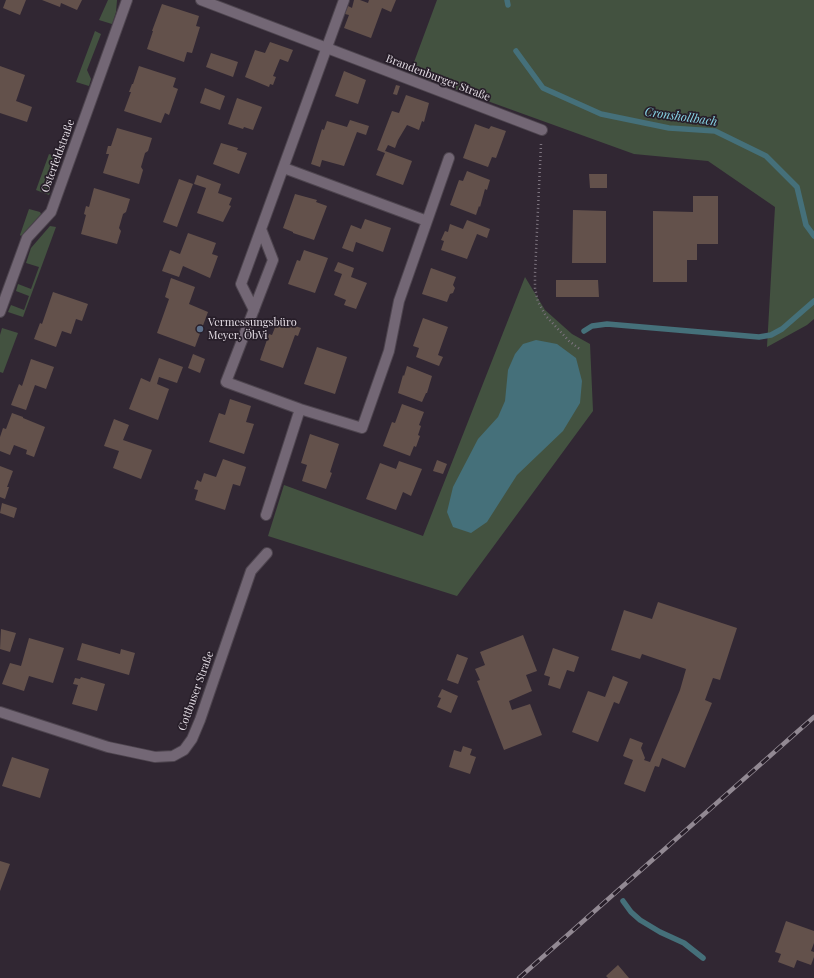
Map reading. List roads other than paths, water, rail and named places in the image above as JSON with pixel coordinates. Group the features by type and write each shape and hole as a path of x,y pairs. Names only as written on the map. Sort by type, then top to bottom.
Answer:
{"street":[{"name":"Osterfeldstraße","path":"0,312 27,238 51,212 127,0"},
{"name":"Brandenburger Straße","path":"201,0 325,49 542,130"},
{"path":"254,310 241,284 344,0"},
{"path":"261,229 273,260 226,382 300,409 362,428 389,351 399,302 449,158"},
{"path":"284,168 427,222"},
{"path":"266,515 300,409"},
{"name":"Cottbuser Straße","path":"0,712 108,747 155,757 173,756 184,750 192,738 200,720 250,571 267,553"}],"water":[{"path":"536,340 557,344 576,358 582,381 580,403 563,431 517,475 487,522 471,533 453,527 447,512 453,487 478,439 498,417 505,401 508,370 515,354 523,344"}],"waterway":[{"name":"Cronshollbach","path":"507,0 508,5"},
{"name":"Cronshollbach","path":"516,51 543,88 601,114 669,128 715,131 766,156 797,187 806,225 814,236"},
{"path":"584,331 592,326 607,324 759,337 771,335 782,329 814,301"},
{"path":"623,901 631,912 640,920 660,932 684,943 703,958"}],"railway":[{"path":"519,978 814,717"}],"place":[{"name":"Vermessungsbüro Meyer, ÖbVi","path":"200,329"}]}
